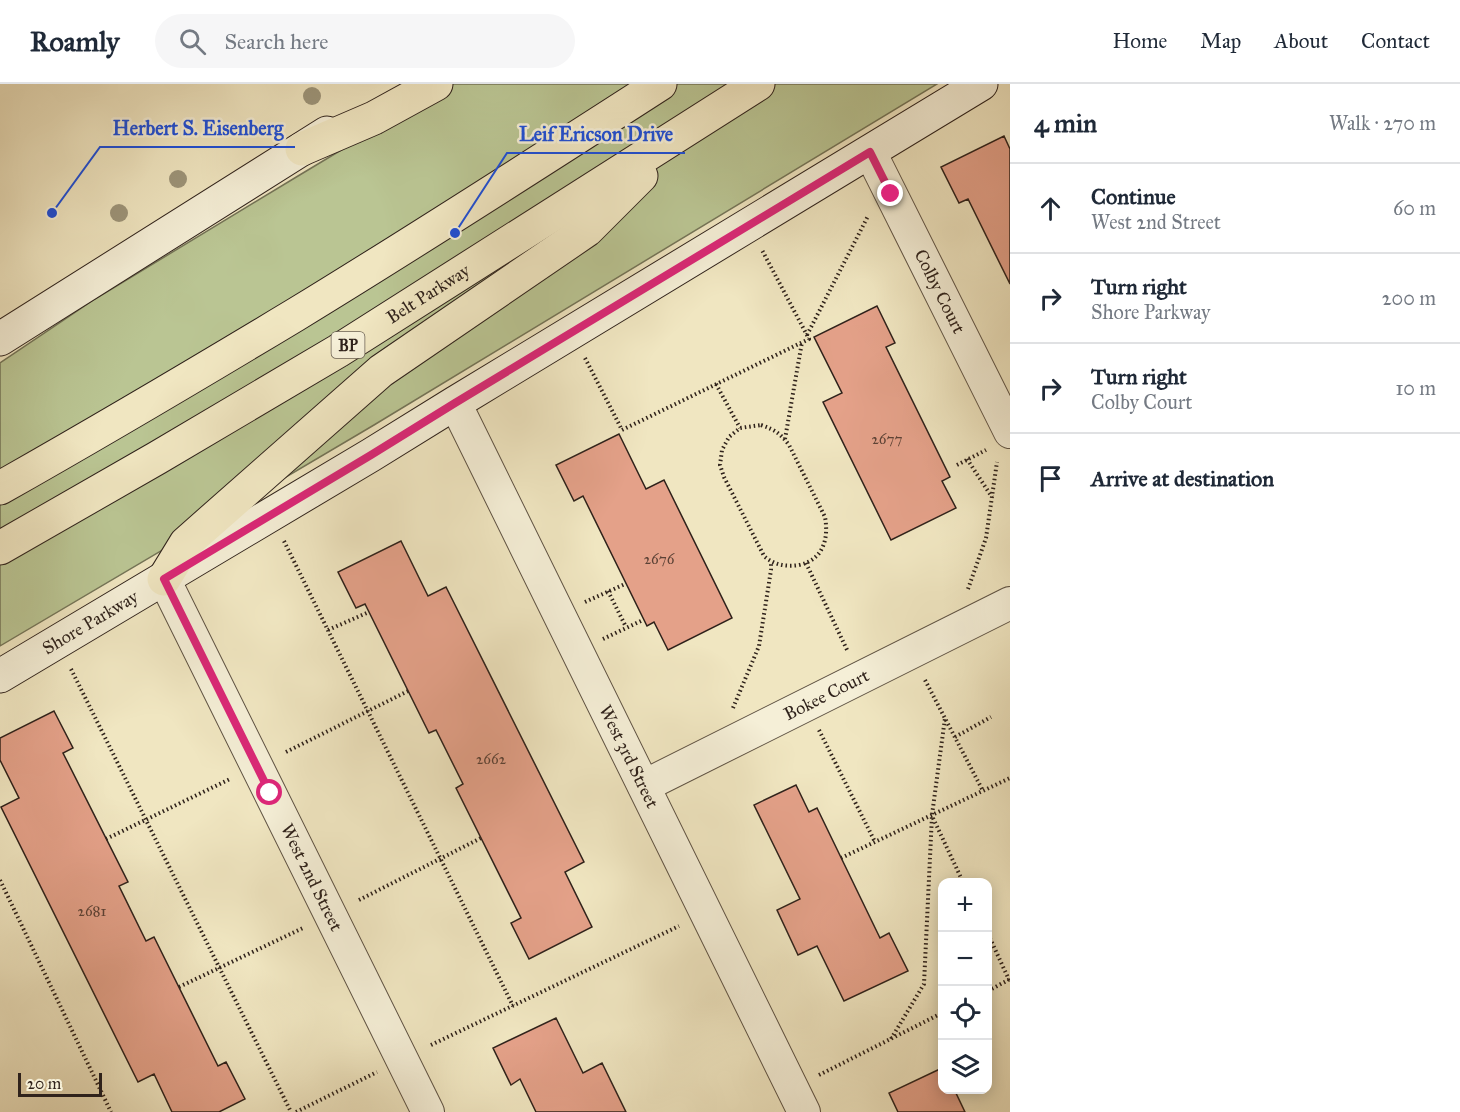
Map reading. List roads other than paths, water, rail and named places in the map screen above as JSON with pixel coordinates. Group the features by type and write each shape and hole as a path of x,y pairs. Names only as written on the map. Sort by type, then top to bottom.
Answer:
{"highway":[{"path":"302,148 374,118 436,84"},
{"path":"0,488 116,422 296,314 660,84"},
{"name":"Belt Parkway","path":"0,548 157,459 338,351 759,84"},
{"path":"164,579 186,543 381,371 587,230 688,130"}],"main road":[{"path":"0,339 405,84"},
{"name":"Shore Parkway","path":"0,676 371,455 981,84"}],"street":[{"name":"Colby Court","path":"870,152 1000,440"},
{"name":"West 3rd Street","path":"455,403 804,1112"},
{"name":"West 2nd Street","path":"164,579 428,1112"},
{"name":"Bokee Court","path":"644,786 1010,603"}],"place":[{"name":"Herbert S. Eisenberg","path":"52,213"},
{"name":"Leif Ericson Drive","path":"455,233"}]}
